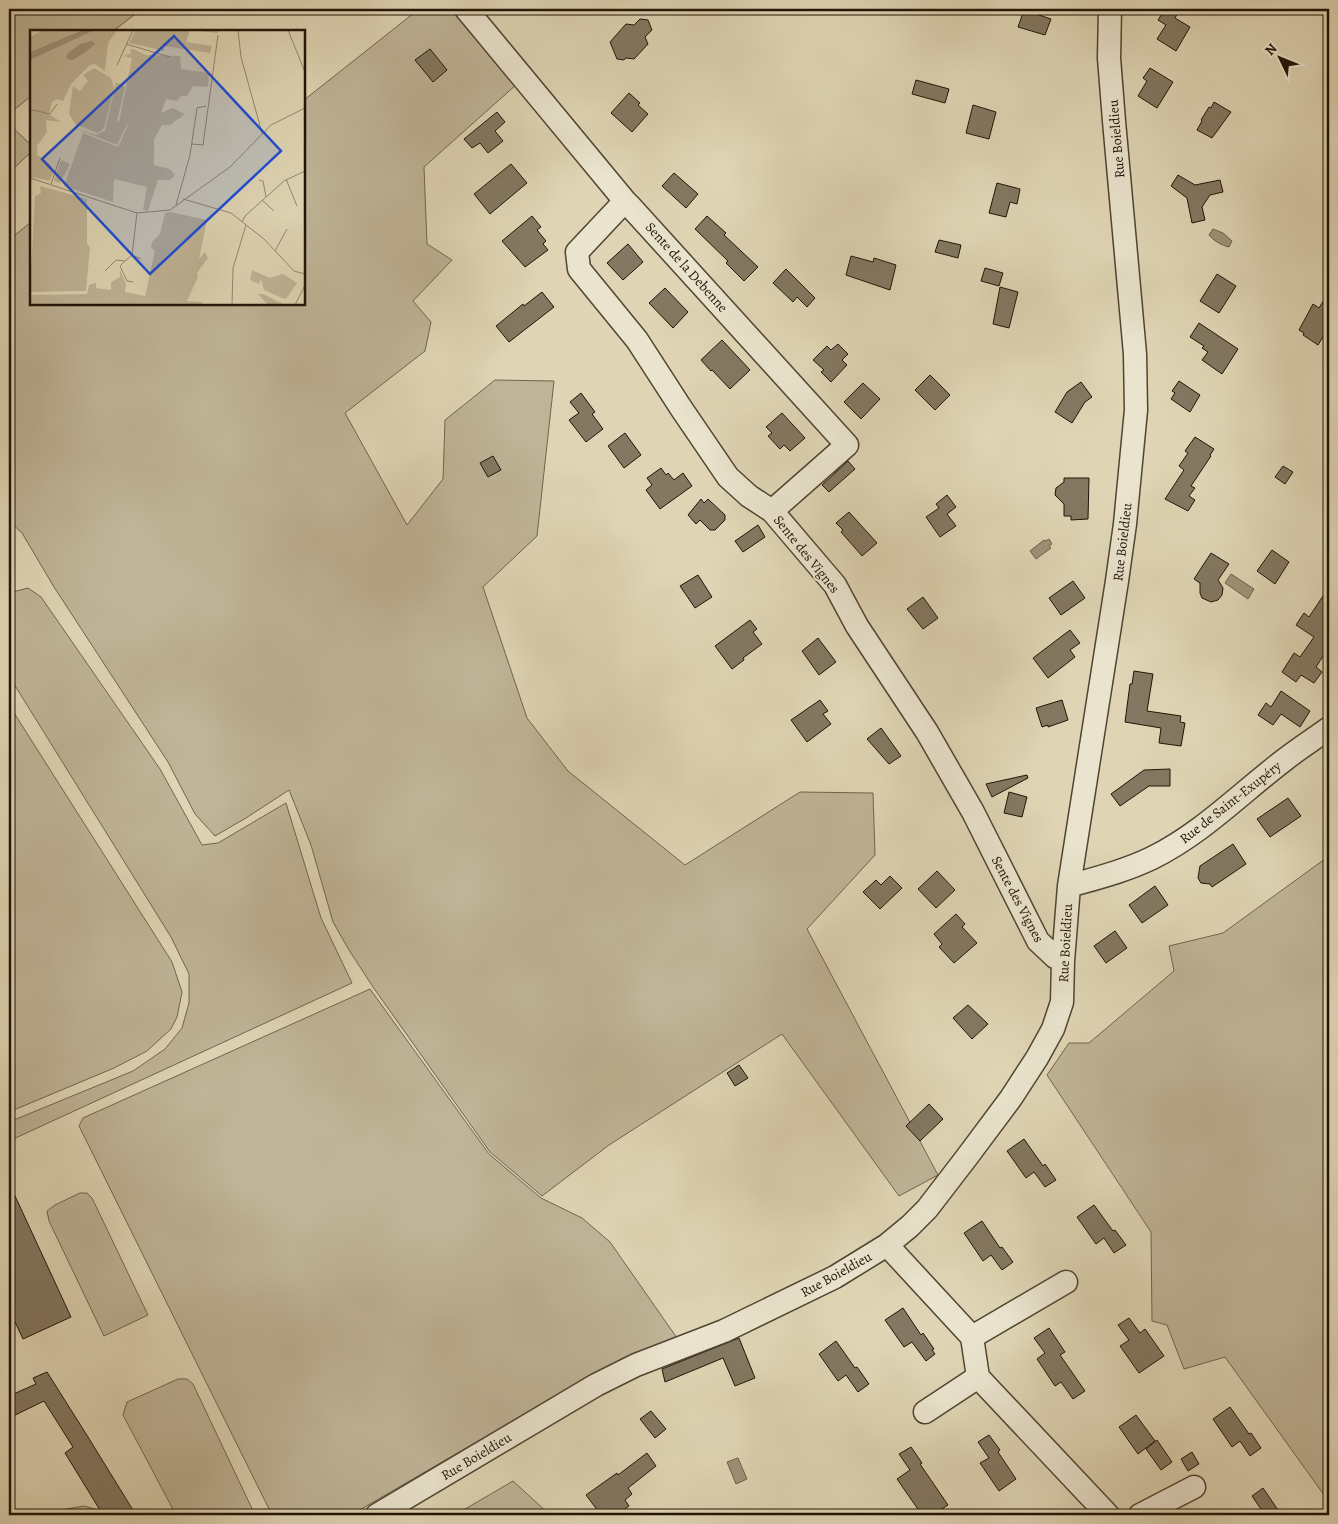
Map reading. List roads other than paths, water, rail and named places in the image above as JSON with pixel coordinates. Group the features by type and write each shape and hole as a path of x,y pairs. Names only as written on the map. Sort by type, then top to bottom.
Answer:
{"street":[{"name":"Sente de la Debenne","path":"466,9 624,201 629,204 847,445 772,511"},
{"name":"Rue Boieldieu","path":"377,1515 596,1385 636,1365 724,1331 835,1277 887,1245 927,1209 991,1125 1037,1058 1053,1028 1062,1002 1069,886 1125,524 1136,410 1135,354 1106,11"},
{"name":"Sente des Vignes","path":"624,201 577,252 579,269 637,340 694,429 728,477 749,496 772,511 835,586 857,626 927,732 973,812 1038,941 1063,961"},
{"name":"Rue de Saint-Exupéry","path":"1069,886 1103,877 1151,858 1178,843 1218,814 1283,760 1329,728"},
{"path":"887,1245 972,1337 978,1377 1108,1515"},
{"path":"972,1337 1066,1282"},
{"path":"926,1412 978,1377"},
{"path":"1140,1515 1194,1486"}]}
